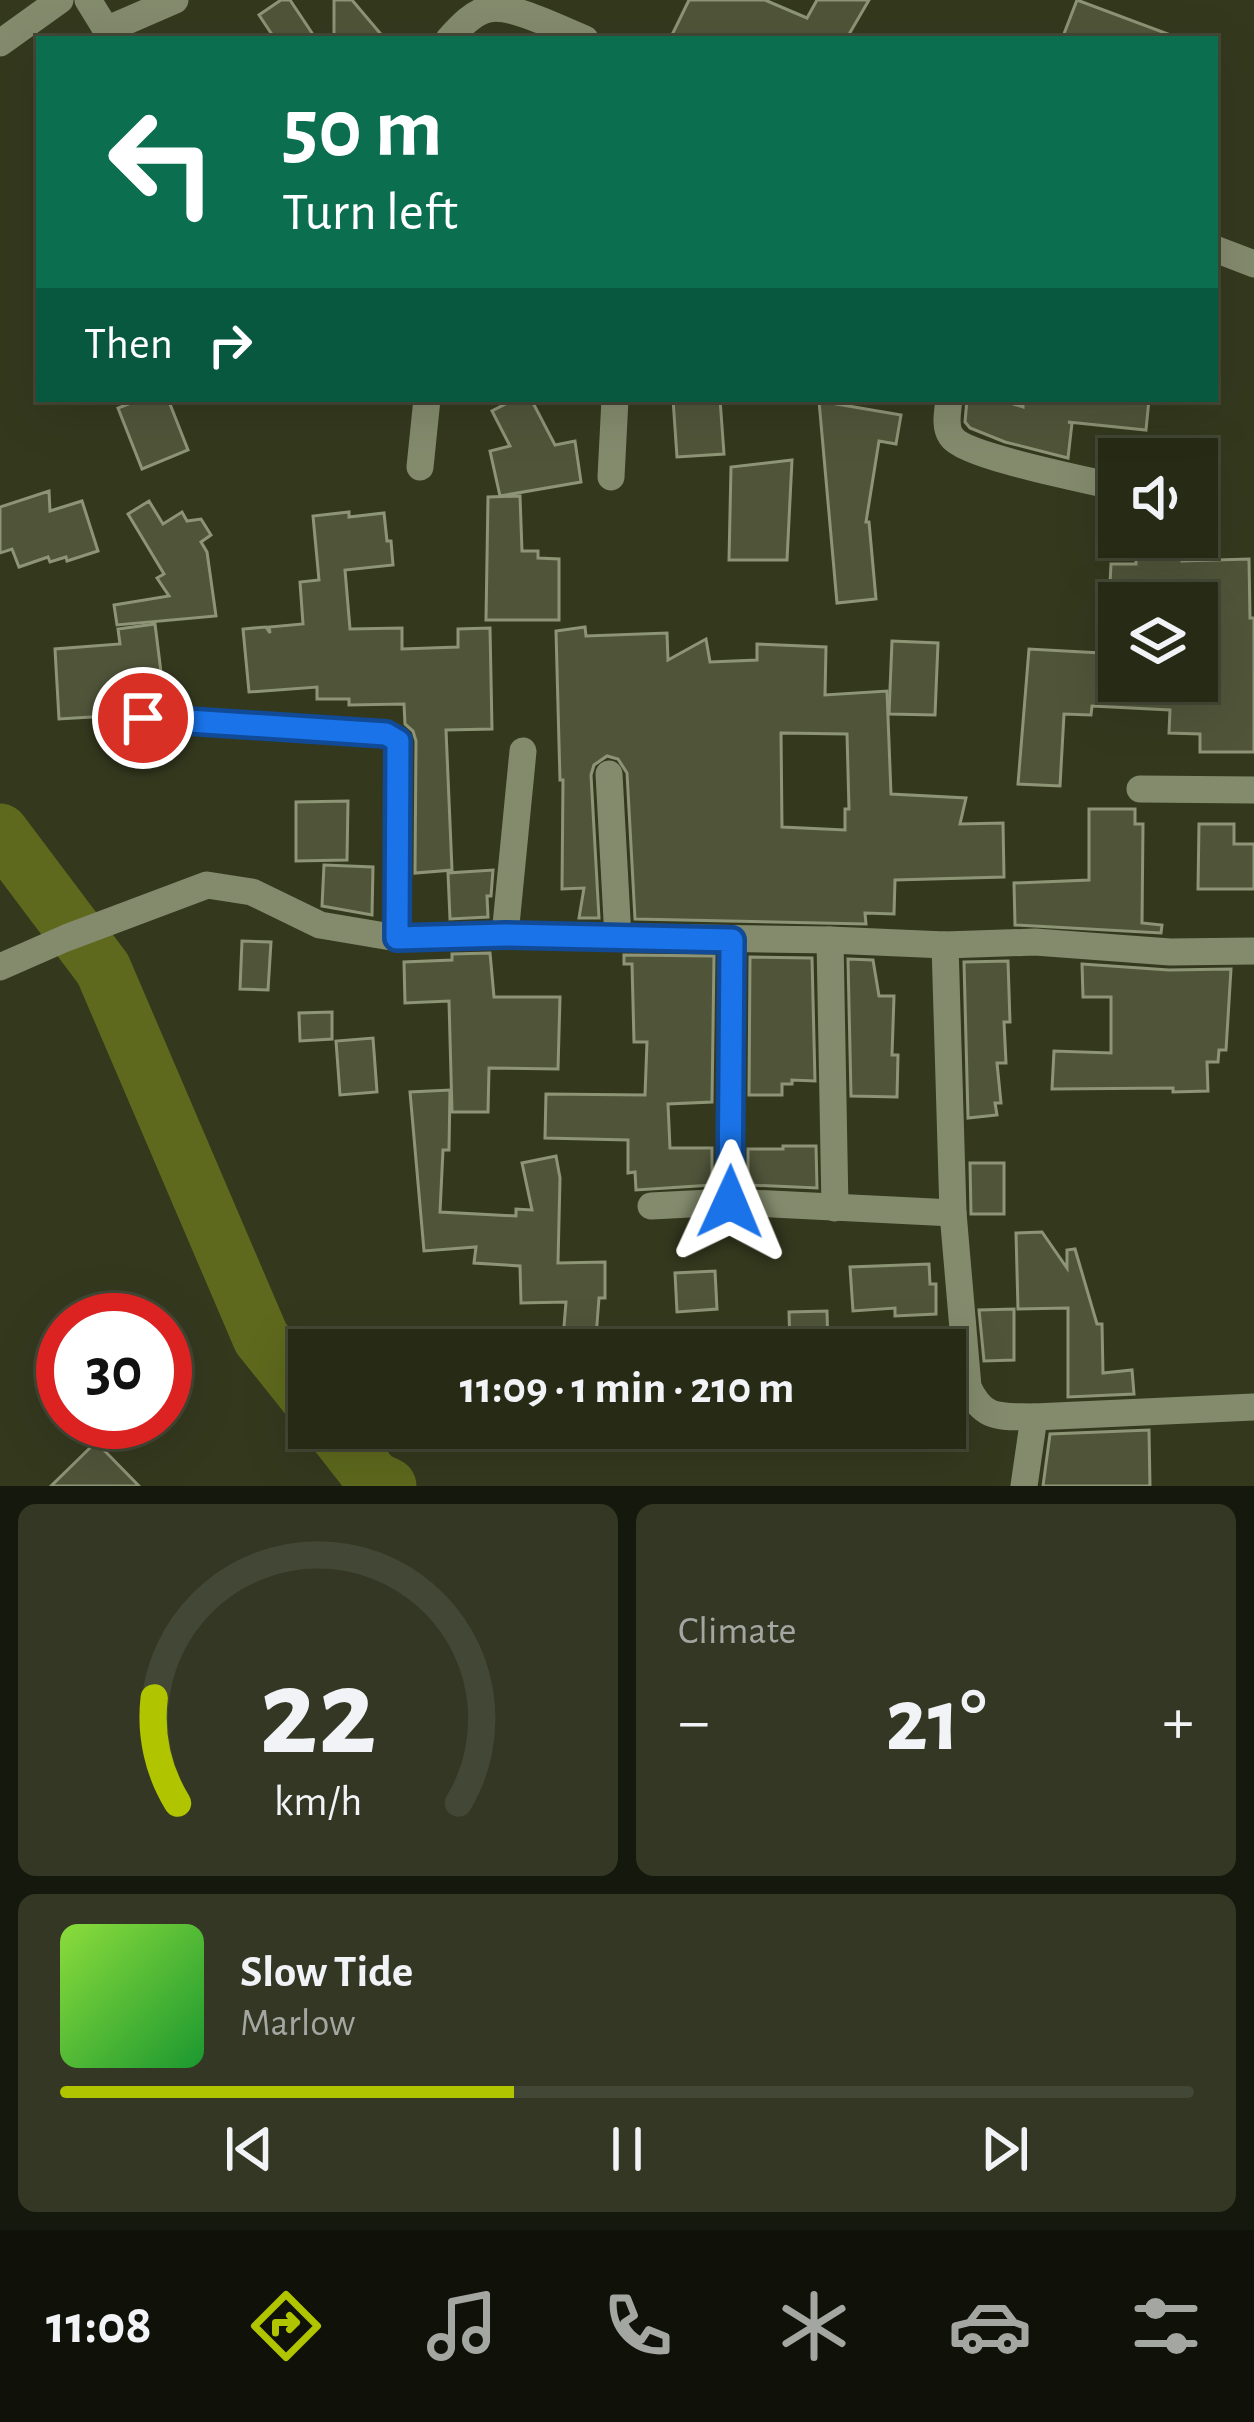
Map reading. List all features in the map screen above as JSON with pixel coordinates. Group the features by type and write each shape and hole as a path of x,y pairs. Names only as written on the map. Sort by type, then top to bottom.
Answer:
{"street":[{"path":"0,44 60,0"},
{"path":"88,0 109,34 175,0"},
{"path":"460,33 489,9 511,11 577,36"},
{"path":"1218,250 1254,264"},
{"path":"420,466 428,402"},
{"path":"611,477 615,402"},
{"path":"949,402 948,433 956,442 991,457 1098,483"},
{"path":"143,718 386,734 398,741 397,938"},
{"path":"505,935 523,751"},
{"path":"609,774 618,938"},
{"path":"1141,789 1254,790"},
{"path":"0,967 207,885 252,892 320,925 397,938 505,935 1034,942 1170,952 1254,951"},
{"path":"730,1202 732,940"},
{"path":"830,940 835,1208"},
{"path":"945,944 952,1213 968,1387 977,1406 1000,1417 1254,1407"},
{"path":"651,1206 730,1202 952,1213"},
{"path":"1024,1486 1034,1417"}],"building":[{"path":"281,0 290,0 314,36 273,36 259,15"},
{"path":"334,0 352,0 382,36 334,36"},
{"path":"689,0 765,0 807,18 817,0 869,0 848,36 671,36"},
{"path":"1077,0 1173,36 1063,36"},
{"path":"133,402 169,402 188,450 142,469 118,408"},
{"path":"509,402 533,402 555,445 575,441 581,482 500,496 490,451 510,446 492,411"},
{"path":"673,402 720,402 724,454 677,457"},
{"path":"819,402 901,415 896,444 879,441 866,522 876,599 837,603"},
{"path":"967,402 1023,407 1023,402 1149,402 1146,430 1068,422 1072,423 1068,458 1005,442 965,422"},
{"path":"792,460 787,560 729,560 731,467"},
{"path":"49,491 50,511 82,501 98,551 67,561 66,557 50,562 48,557 19,567 12,549 0,553 0,507"},
{"path":"520,496 522,551 559,559 559,620 486,620 488,497"},
{"path":"149,501 163,524 182,512 187,521 201,519 211,535 201,542 207,552 216,616 117,625 114,605 169,596 157,578 164,574 128,514"},
{"path":"349,512 349,517 384,513 393,565 345,570 350,629 402,628 402,649 458,647 458,629 490,628 492,729 446,730 452,870 415,873 416,741 405,724 404,704 349,705 349,699 317,699 317,687 249,692 243,629 266,627 270,633 269,627 303,624 300,582 319,580 313,516"},
{"path":"1136,558 1249,559 1254,752 1200,752 1200,734 1169,733 1170,710 1092,706 1091,715 1064,714 1060,786 1018,784 1029,649 1098,653 1098,702 1218,702 1218,582 1110,582 1111,564 1136,564"},
{"path":"155,624 164,696 107,705 108,716 59,719 55,649 120,644 118,629"},
{"path":"585,627 586,636 667,633 668,660 706,639 710,662 757,660 757,644 826,647 825,695 887,691 891,794 966,798 960,824 1003,823 1004,877 895,880 894,914 865,913 866,924 635,919 627,773 618,759 607,756 594,765 591,775 599,918 579,918 584,888 562,889 556,631","holes":["781,733 847,734 845,830 782,827"]},
{"path":"892,641 938,643 935,715 889,714"},
{"path":"348,801 347,860 296,861 296,802"},
{"path":"1089,809 1135,809 1135,824 1143,824 1142,923 1162,925 1161,933 1015,925 1014,883 1089,880"},
{"path":"1199,824 1234,824 1234,844 1254,844 1254,889 1198,889"},
{"path":"324,865 373,867 372,915 322,906"},
{"path":"493,870 488,917 450,919 448,873"},
{"path":"242,941 271,942 268,990 240,989"},
{"path":"490,953 494,997 560,997 558,1069 489,1068 488,1112 452,1112 449,1001 405,1003 404,962"},
{"path":"624,955 714,956 712,1102 668,1104 670,1148 712,1148 712,1185 636,1190 635,1172 628,1173 628,1140 545,1138 546,1094 645,1095 647,1042 634,1042 632,964 624,964"},
{"path":"750,957 812,958 815,1081 782,1084 782,1095 749,1095"},
{"path":"848,959 873,960 879,996 894,996 892,1055 898,1055 897,1097 851,1096"},
{"path":"1008,961 1006,1063 997,1063 1001,1103 995,1103 997,1115 968,1118 964,962"},
{"path":"1082,964 1231,969 1226,1050 1219,1050 1218,1062 1207,1062 1208,1091 1052,1089 1054,1051 1111,1053 1111,997 1083,997"},
{"path":"332,1012 332,1039 300,1041 299,1013"},
{"path":"373,1038 377,1092 340,1095 336,1041"},
{"path":"450,1090 449,1150 443,1150 440,1212 516,1216 516,1209 532,1210 522,1163 556,1156 558,1263 605,1262 605,1298 599,1298 597,1329 564,1329 566,1302 521,1303 520,1266 474,1263 476,1247 424,1251 410,1092"},
{"path":"816,1146 817,1188 748,1185 748,1149"},
{"path":"970,1163 1004,1163 1004,1214 971,1214"},
{"path":"1042,1232 1067,1268 1067,1250 1075,1249 1097,1324 1102,1324 1103,1373 1132,1370 1134,1394 1068,1397 1068,1308 1018,1309 1016,1233"},
{"path":"929,1264 930,1284 936,1284 936,1314 895,1316 895,1308 853,1311 850,1267"},
{"path":"715,1271 717,1309 677,1312 675,1273"},
{"path":"1014,1309 1014,1360 984,1361 979,1310"},
{"path":"827,1311 827,1329 789,1329 789,1312"},
{"path":"1149,1430 1150,1486 1043,1486 1050,1434"},
{"path":"89,1449 103,1449 139,1486 51,1486"}],"waterway":[{"path":"0,832 103,969 261,1338 288,1372"},
{"path":"349,1449 373,1479 388,1486"}],"route":[{"path":"143,718 386,734 398,741 397,938 505,935 732,940 730,1202"}]}
